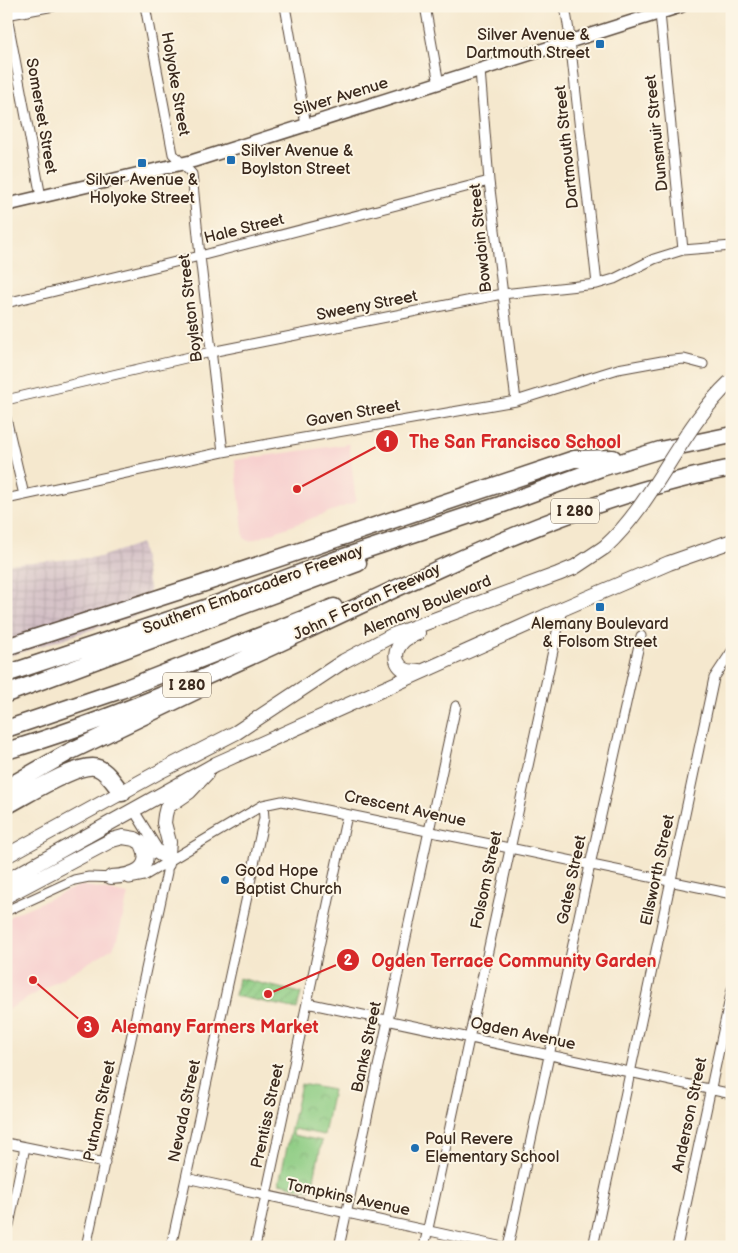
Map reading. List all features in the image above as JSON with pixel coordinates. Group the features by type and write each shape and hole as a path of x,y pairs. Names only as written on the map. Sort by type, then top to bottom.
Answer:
{"highway":[{"name":"I 280","path":"213,612 345,569 560,482 631,458 684,444 732,435"},
{"path":"6,648 574,458 631,458"},
{"name":"John F Foran Freeway","path":"6,751 146,702 262,652 483,548 586,507 670,481 732,468"},
{"path":"670,481 732,476"},
{"path":"6,729 75,707 161,675 483,548"},
{"path":"6,788 69,752 187,696 362,604"},
{"path":"6,694 213,612"},
{"name":"Southern Embarcadero Freeway","path":"6,674 213,612"},
{"path":"6,806 69,772 89,766 98,768 106,774 122,793"}],"main road":[{"name":"Silver Avenue","path":"6,205 182,164 681,6"},
{"name":"Alemany Boulevard","path":"6,856 237,732 344,661 393,635 575,567 605,547 618,535 636,513 704,410 731,382"},
{"path":"6,881 216,764 562,608 669,563 732,540"},
{"path":"420,671 407,672 401,668 396,654 399,646 404,640 456,612"},
{"path":"6,896 112,840 123,837 134,839 164,859 169,842 164,823 164,815 167,808 189,792 216,764"},
{"path":"122,793 133,809"},
{"path":"111,877 133,874 141,867 145,861 146,854 142,844"}],"street":[{"path":"6,14 54,6"},
{"name":"Holyoke Street","path":"145,6 173,154 182,164"},
{"path":"285,6 306,125"},
{"path":"425,6 439,84"},
{"name":"Dartmouth Street","path":"565,6 597,284"},
{"name":"Dunsmuir Street","path":"660,13 683,250"},
{"name":"Somerset Street","path":"6,14 40,197"},
{"name":"Bowdoin Street","path":"480,70 502,294 516,401"},
{"name":"Boylston Street","path":"182,164 192,174 223,452"},
{"name":"Hale Street","path":"6,302 200,256 490,182"},
{"name":"Sweeny Street","path":"6,400 211,352 502,294 597,284 614,279 654,259 683,250 732,246"},
{"name":"Gaven Street","path":"6,499 223,452 516,401 573,382 636,366 684,359 703,364"},
{"path":"6,418 24,495"},
{"name":"Folsom Street","path":"424,1247 562,608"},
{"name":"Gates Street","path":"508,1247 641,636"},
{"name":"Ellsworth Street","path":"592,1247 714,678 732,651"},
{"name":"Banks Street","path":"339,1247 456,706"},
{"name":"Crescent Avenue","path":"6,911 74,880 88,877 131,879 144,876 164,859 263,805 282,801 732,894"},
{"name":"Nevada Street","path":"171,1247 264,818 263,805"},
{"path":"133,809 164,859"},
{"name":"Prentiss Street","path":"255,1247 348,815"},
{"name":"Putnam Street","path":"86,1247 167,872 164,859"},
{"name":"Anderson Street","path":"677,1247 732,989"},
{"name":"Ogden Avenue","path":"307,1002 732,1094"},
{"path":"6,1143 104,1163"},
{"path":"9,1226 25,1147"},
{"name":"Tompkins Avenue","path":"186,1178 503,1247"}],"shaded area":[{"path":"349,444 356,502 253,540 249,541 244,538 235,460"},
{"path":"141,543 153,610 6,657 6,564 100,557"},
{"path":"81,885 128,894 118,938 113,948 6,1011 6,919"}],"green space":[{"path":"238,978 301,993 297,1009 235,996"},
{"path":"301,1084 333,1090 324,1135 294,1129 293,1135 322,1141 310,1190 279,1183"}],"place":[{"name":"Silver Avenue & Dartmouth Street","path":"600,44"},
{"name":"Silver Avenue & Boylston Street","path":"231,160"},
{"name":"Silver Avenue & Holyoke Street","path":"142,163"},
{"name":"The San Francisco School","path":"297,489"},
{"name":"Alemany Boulevard & Folsom Street","path":"600,607"},
{"name":"Good Hope Baptist Church","path":"225,880"},
{"name":"Alemany Farmers Market","path":"33,980"},
{"name":"Ogden Terrace Community Garden","path":"268,994"},
{"name":"Paul Revere Elementary School","path":"415,1148"}]}
